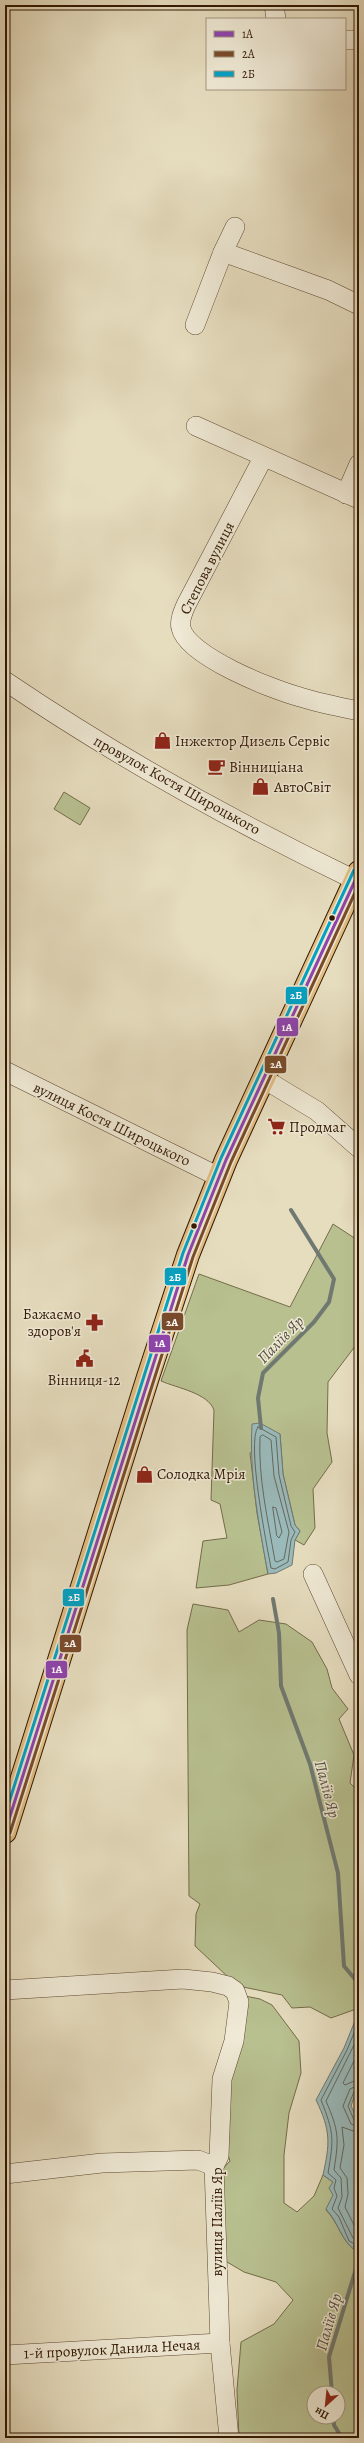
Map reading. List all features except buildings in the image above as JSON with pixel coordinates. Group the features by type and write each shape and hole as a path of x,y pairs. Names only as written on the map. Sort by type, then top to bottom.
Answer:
{"main road":[{"path":"5,1832 176,1290 219,1176 357,876"}],"street":[{"path":"274,5 276,18"},
{"path":"346,40 359,40"},
{"path":"195,325 223,252 235,227"},
{"path":"223,252 328,290 359,305"},
{"path":"196,426 263,458 352,496 359,464"},
{"name":"Степова вулиця","path":"263,458 186,605 181,619 180,628 192,645 234,671 299,697 359,711"},
{"name":"провулок Костя Широцького","path":"5,681 72,726 146,771 357,876"},
{"name":"вулиця Костя Широцького","path":"5,1071 219,1176"},
{"path":"264,1079 317,1111 359,1148"},
{"path":"313,1574 359,1675"},
{"name":"вулиця Паліїв Яр","path":"5,1990 183,1979 212,1982 228,1986 235,1991 239,2002 234,2041 222,2079 219,2156 214,2166 220,2343 229,2438"},
{"path":"5,2174 117,2163 198,2160 214,2166"},
{"name":"1-й провулок Данила Нечая","path":"5,2354 220,2343"}],"green space":[{"path":"64,792 90,808 80,825 54,809"},
{"path":"333,1224 359,1241 359,1341 328,1382 327,1433 332,1462 313,1489 315,1528 304,1545 295,1540 300,1531 295,1525 283,1474 280,1434 250,1453 257,1513 268,1574 229,1585 196,1588 203,1541 227,1538 220,1504 211,1500 214,1410 211,1404 199,1395 161,1381 199,1274 290,1307"},
{"path":"193,1604 228,1610 239,1632 259,1620 286,1624 312,1642 327,1669 332,1688 348,1709 339,1719 354,1755 350,1783 359,1792 359,2008 331,2018 310,2007 292,2008 282,1995 243,1987 228,1977 195,1946 196,1914 200,1904 189,1896 187,1630"},
{"path":"245,1996 260,1999 272,2005 299,2041 301,2073 289,2113 284,2155 284,2203 297,2212 314,2196 323,2175 333,2182 334,2195 326,2210 351,2247 356,2251 359,2249 359,2438 239,2438 237,2390 241,2342 274,2324 293,2300 276,2282 244,2272 222,2259 218,2174 230,2161 222,2120 223,2099 230,2057"}],"water":[{"path":"260,1423 280,1434 283,1474 295,1525 300,1531 295,1540 292,1565 276,1573 268,1574 253,1481 251,1443 252,1424"},
{"path":"359,2011 359,2084 351,2106 359,2121 359,2249 356,2251 343,2237 326,2209 333,2195 329,2188 333,2182 323,2175 327,2154 328,2137 327,2129 316,2100 344,2048"}],"waterway":[{"name":"Паліїв Яр","path":"261,1428 258,1398 263,1373 314,1322 329,1302 334,1279 291,1210"},
{"name":"Паліїв Яр","path":"273,1599 279,1633 281,1686 310,1764 338,1873 344,1966 359,1984"},
{"name":"Паліїв Яр","path":"355,2246 359,2259"},
{"name":"Паліїв Яр","path":"331,2385 329,2357 359,2259"},
{"name":"Паліїв Яр","path":"334,2425 342,2438"}],"transit line":[{"name":"2Б","path":"5,1815 183,1253 221,1158 354,870"},
{"name":"1А","path":"5,1832 188,1255 226,1160 359,872"},
{"name":"2А","path":"10,1833 193,1257 231,1162 359,884"}],"place":[{"name":"Інжектор Дизель Сервіс","path":"162,741"},
{"name":"Вінниціана","path":"216,767"},
{"name":"АвтоСвіт","path":"261,787"},
{"name":"Продмаг","path":"276,1127"},
{"name":"Бажаємо здоров'я","path":"94,1323"},
{"name":"Вінниця-12","path":"84,1359"},
{"name":"Солодка Мрія","path":"144,1474"}]}
